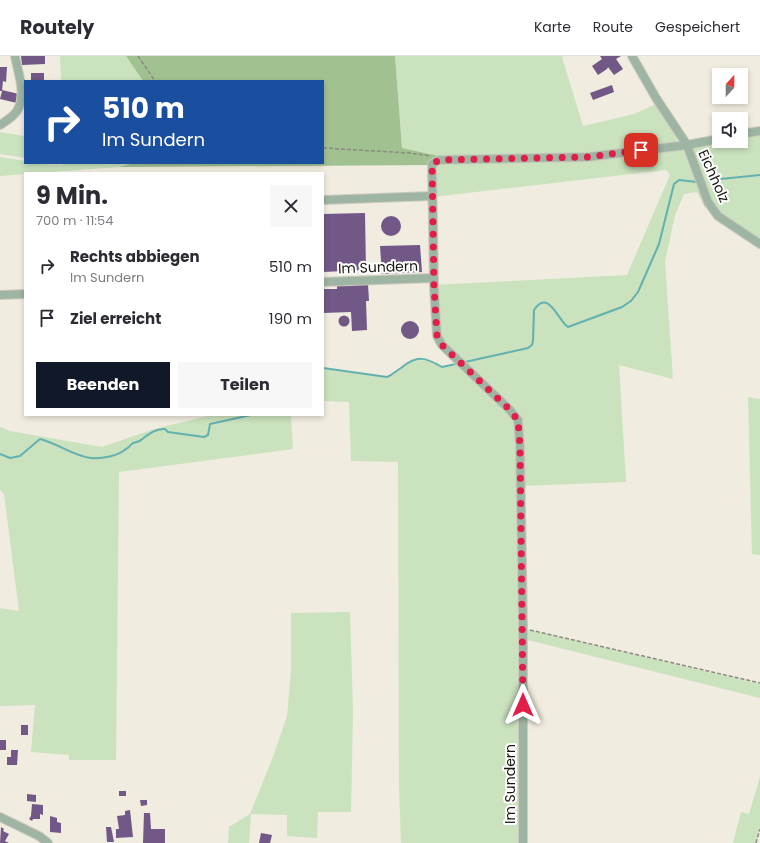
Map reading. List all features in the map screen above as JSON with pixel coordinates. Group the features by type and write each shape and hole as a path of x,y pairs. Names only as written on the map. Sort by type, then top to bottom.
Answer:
{"street":[{"path":"0,125 17,112 20,105 21,90 15,56"},
{"path":"632,56 656,98 687,145"},
{"path":"748,133 760,131"},
{"path":"437,161 588,157 687,145 712,140"},
{"name":"Eichholz","path":"687,145 708,202 718,216 760,244"},
{"name":"Im Sundern","path":"437,161 432,164 433,278 437,336 442,345 508,408 518,420 520,446 523,628 523,843"},
{"path":"324,200 432,196"},
{"name":"Im Sundern","path":"324,282 433,278"},
{"path":"0,295 24,294"},
{"path":"0,817 38,836 48,843"}],"path":[{"path":"138,56 153,80"},
{"path":"324,148 429,156 433,157 437,161"},
{"path":"523,628 760,683"},
{"path":"756,843 760,829"}],"green space":[{"path":"60,56 126,56 142,80 61,80"},
{"path":"126,56 395,56 402,148 439,156 439,159 431,165 119,167 130,164 324,164 324,80 142,80"},
{"path":"395,56 564,56 562,57 583,126 634,114 658,103 678,135 676,142 588,156 439,159 439,156 402,148"},
{"path":"0,132 24,136 24,158 0,154"},
{"path":"760,133 760,242 719,215 710,201 689,146 712,142 712,148 748,148 748,135"},
{"path":"686,145 710,206 705,208 697,192 684,194 675,215 665,262 673,379 619,365 626,482 522,486 520,420 439,336 434,285 627,275 670,175 666,170 433,197 433,164 587,158"},
{"path":"0,157 24,161 24,164 130,164 119,167 53,172 24,172 24,174 0,176"},
{"path":"414,360 431,361 442,368 458,365 517,423 522,843 401,843 399,786 398,462 351,461 349,402 324,401 324,369 388,377"},
{"path":"748,397 760,399 760,555 752,554"},
{"path":"208,416 291,416 293,449 119,472 116,760 69,760 69,755 31,752 35,705 0,706 0,608 19,611 4,494 0,490 0,427 10,431 102,447 154,429"},
{"path":"350,612 353,711 351,812 318,812 317,838 287,836 287,815 251,814 249,843 228,843 229,827 250,814 273,757 287,716 291,670 291,613"},
{"path":"525,629 760,684 760,698 524,639"},
{"path":"760,777 760,826 756,843 733,843 741,812 749,814"}],"building":[{"path":"21,56 45,56 45,64 22,65"},
{"path":"600,56 621,56 616,59 623,69 614,75 608,67 598,75 592,66 602,59"},
{"path":"0,67 7,67 6,82 3,81 2,90 19,94 17,103 0,99 2,91 0,91"},
{"path":"31,73 44,73 44,80 31,80"},
{"path":"612,85 614,92 593,100 590,93"},
{"path":"365,213 366,270 324,272 324,214"},
{"path":"391,216 398,219 401,226 398,233 391,236 384,233 381,226 384,219"},
{"path":"420,245 422,272 382,274 380,246"},
{"path":"368,284 369,301 366,301 367,330 352,331 351,312 324,313 324,289 337,289 337,285"},
{"path":"344,315 348,317 350,321 348,325 344,327 340,325 338,321 340,317"},
{"path":"410,321 416,324 419,330 416,336 410,339 404,336 401,330 404,324"},
{"path":"21,725 28,725 28,735 21,735"},
{"path":"0,740 6,740 6,750 0,750"},
{"path":"11,750 18,750 17,765 7,765 7,757 11,757"},
{"path":"119,791 126,791 126,796 119,796"},
{"path":"27,794 36,795 36,802 27,801"},
{"path":"140,800 147,800 147,805 141,806"},
{"path":"32,804 43,805 43,815 40,814 40,819 33,819 32,821 29,819 31,816"},
{"path":"130,810 133,837 116,838 116,829 119,829 117,816 125,815 125,811"},
{"path":"144,813 150,813 151,829 165,829 165,843 143,843"},
{"path":"50,816 57,818 57,822 61,823 61,833 50,832"},
{"path":"1,827 4,829 3,831 9,834 5,841 9,843 0,843"},
{"path":"106,827 111,827 114,842 107,842"},
{"path":"261,833 272,835 270,843 259,843"}],"waterway":[{"path":"711,180 760,175"},
{"path":"465,362 528,348 532,345 534,310 539,304 549,304 568,327 622,307 631,301 638,292 659,244 674,184 679,180 697,182"},
{"path":"324,368 387,377 417,359 426,359 442,367 456,364"},
{"path":"0,454 10,458 20,456 40,439 85,457 105,457 119,454 133,443 158,429 165,429 168,432 204,437 208,435 210,424 246,416"}],"route":[{"path":"523,705 523,598 520,446 518,420 508,408 442,345 437,336 433,278 432,164 439,160 588,157 641,150"}]}
